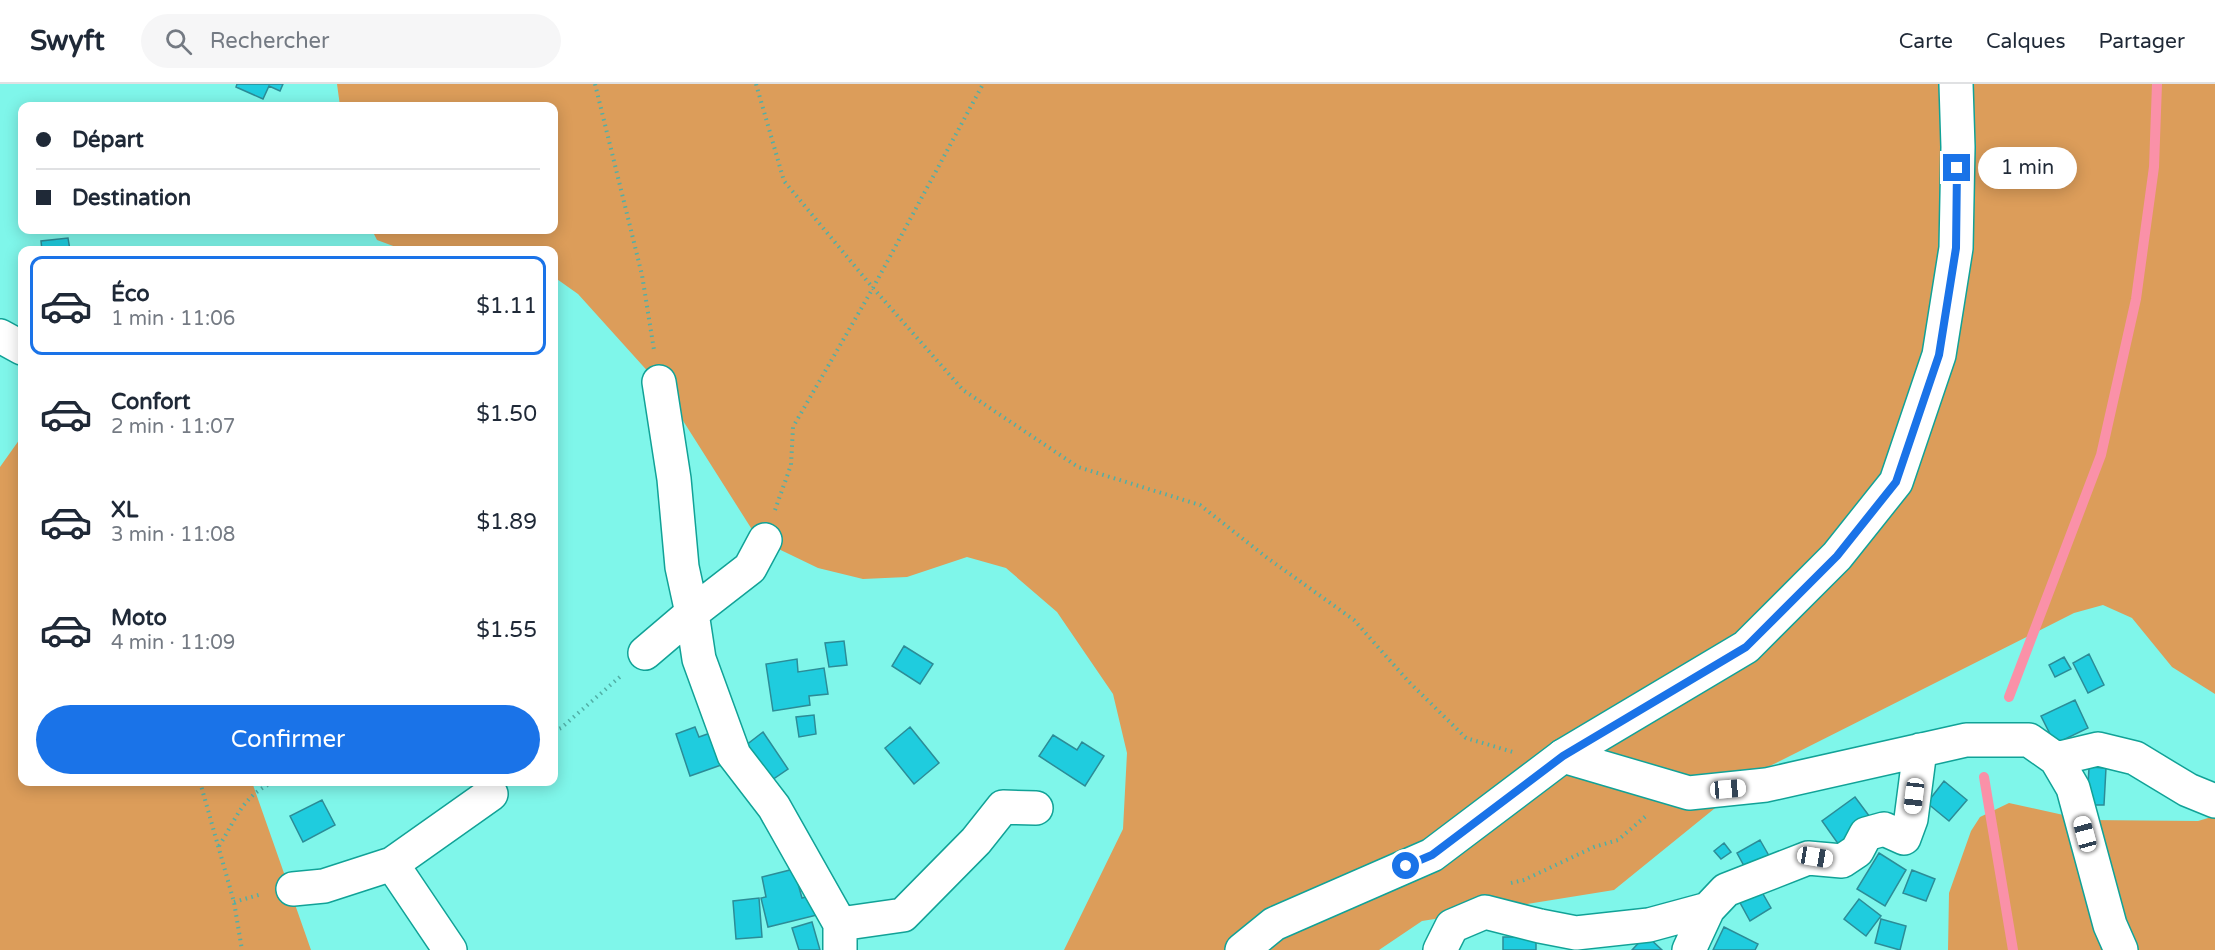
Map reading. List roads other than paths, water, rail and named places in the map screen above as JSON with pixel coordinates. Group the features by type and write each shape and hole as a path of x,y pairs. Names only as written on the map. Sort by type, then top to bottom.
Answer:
{"main road":[{"path":"1242,950 1275,924 1432,855 1563,756 1746,647 1837,556 1896,482 1939,355 1956,248 1958,147 1956,84"},
{"path":"0,336 18,346"},
{"path":"659,382 674,479 682,567 693,613 699,659 734,755 774,807 840,937 903,915 976,841 1003,807 1036,808"},
{"path":"645,653 750,568 765,540"},
{"path":"1563,756 1689,793 1766,786 1966,740 2029,740 2056,759 2073,788 2110,926 2121,950"},
{"path":"2056,759 2098,749 2135,758 2188,790 2215,801"},
{"path":"1689,950 1708,909 1726,890 1808,858 1842,861 1857,851 1866,834 1884,829 1904,838 1911,819 1920,750"},
{"path":"293,888 324,886 392,864 491,794"},
{"path":"392,864 450,950"},
{"path":"1440,950 1452,926 1485,912 1576,933 1649,924 1708,909"}],"waterway":[{"path":"2009,697 2101,455 2136,299 2154,167 2157,84"},
{"path":"1984,777 2013,950"}]}
